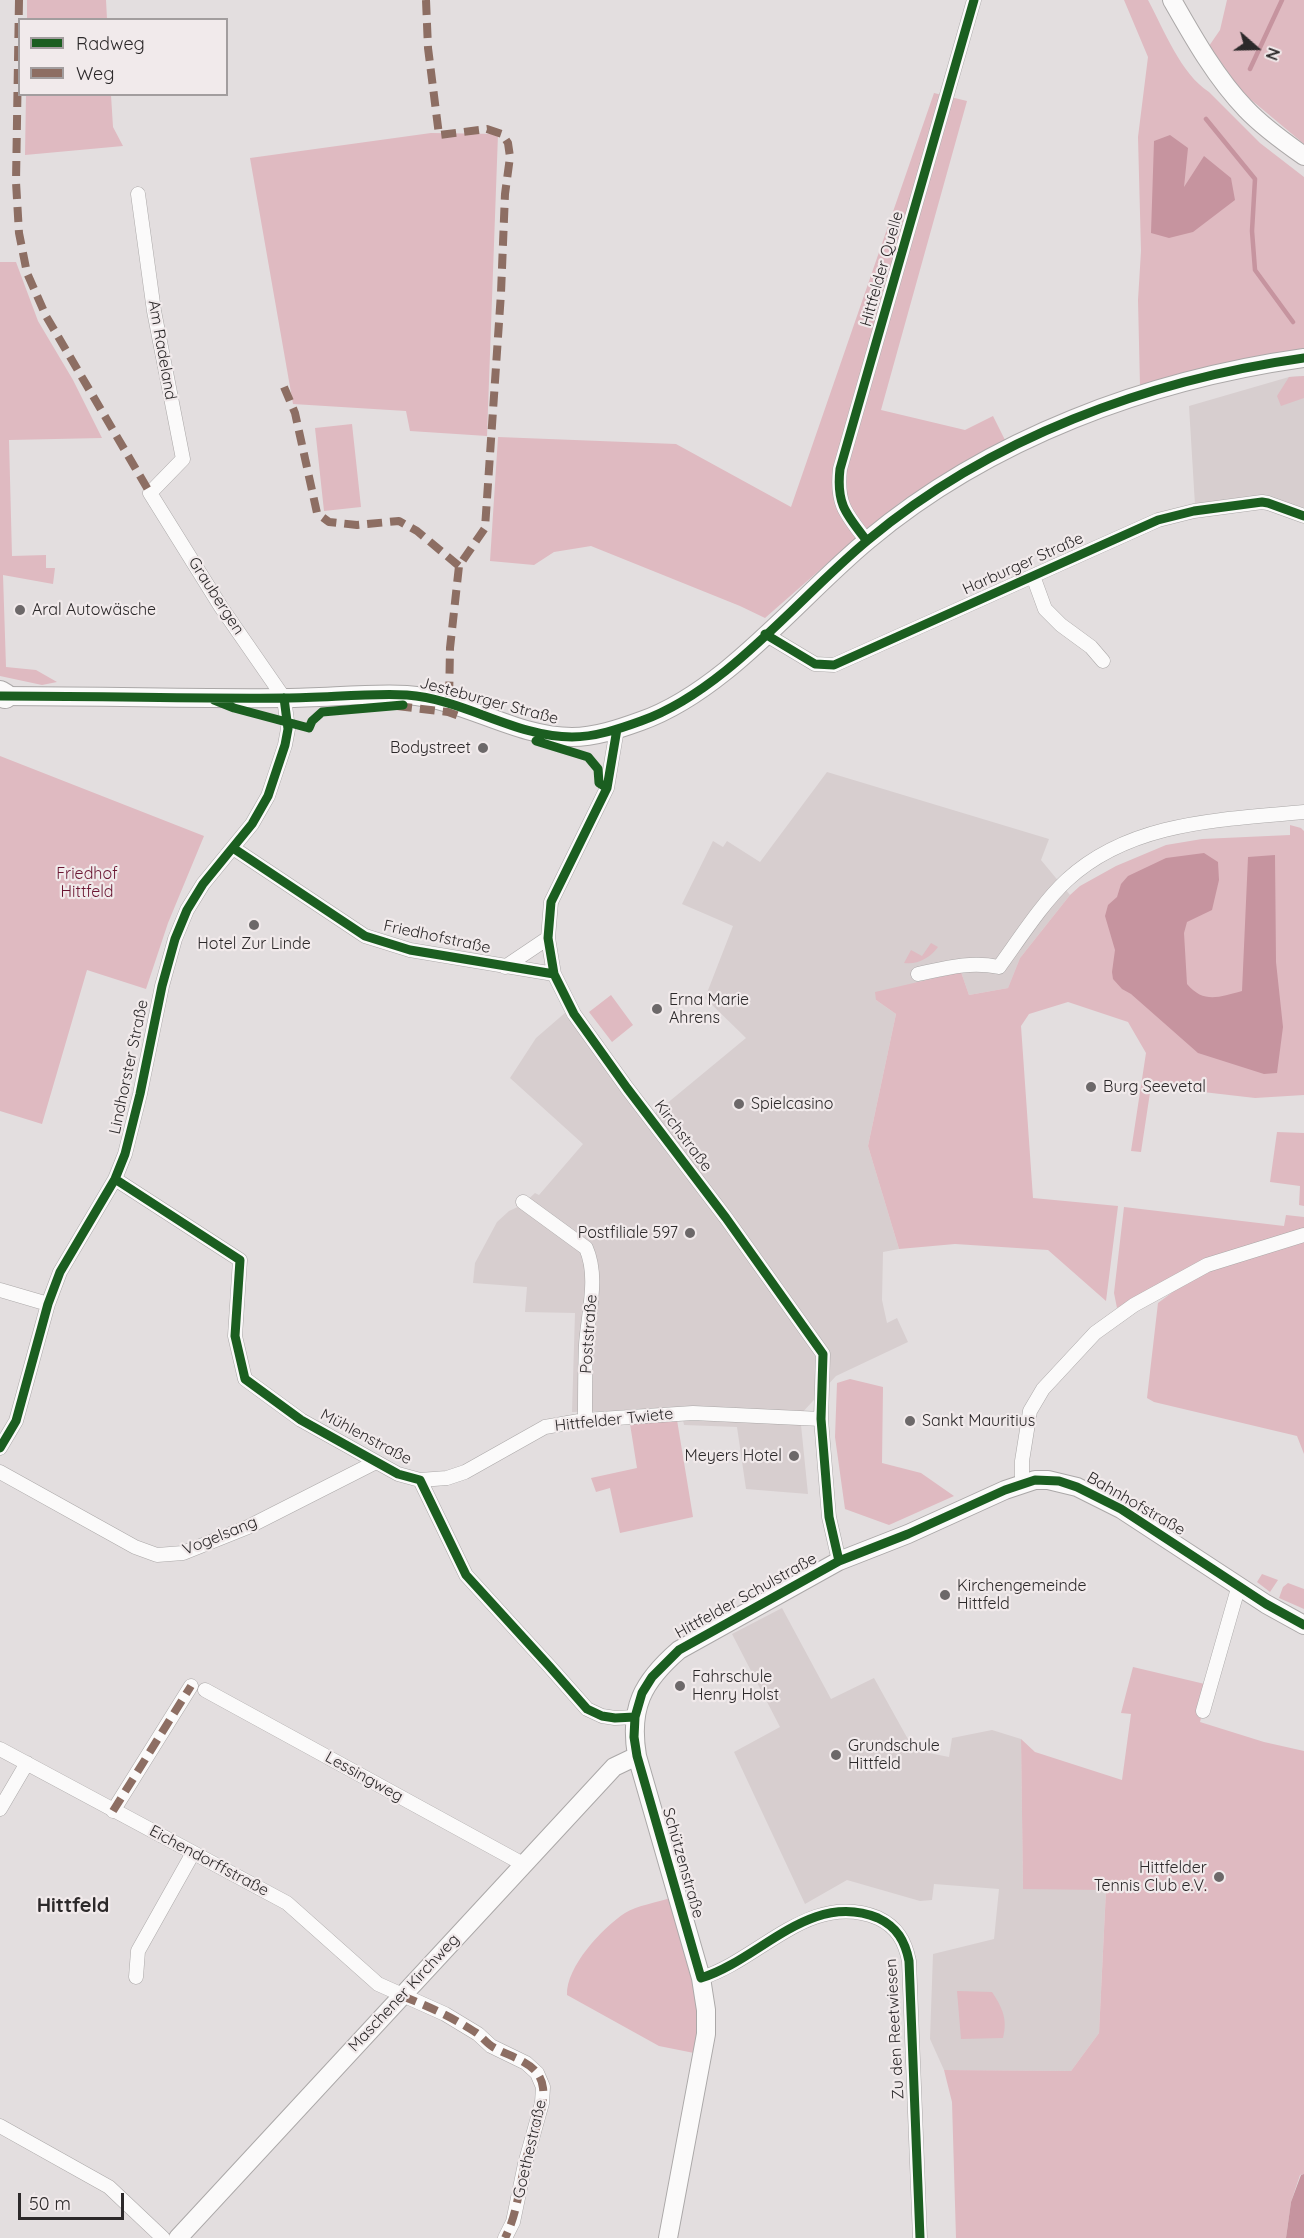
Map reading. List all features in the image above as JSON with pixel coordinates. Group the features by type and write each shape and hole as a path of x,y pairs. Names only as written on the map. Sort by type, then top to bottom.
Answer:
{"street":[{"name":"Hittfelder Quelle","path":"867,541 847,515 839,498 840,469 974,0"},
{"path":"1172,0 1193,38 1245,108 1277,137 1304,156"},
{"name":"Am Radeland","path":"138,194 154,311 183,459 150,494"},
{"name":"Jesteburger Straße","path":"2,695 284,698 408,695 449,703 549,735 573,737 617,729 668,710 691,696 740,657 867,541 921,500 984,460 1052,428 1114,405 1188,382 1241,369 1304,358"},
{"name":"Graubergen","path":"150,494 222,607 284,698"},
{"name":"Harburger Straße","path":"765,634 815,663 834,665 1158,520 1229,505 1268,502 1304,516"},
{"name":"Harburger Straße","path":"1033,576 1045,609 1061,625 1091,647 1104,661"},
{"name":"Lindhorster Straße","path":"0,1448 16,1420 48,1304 60,1272 115,1179 125,1154 133,1127 162,986 175,939 192,901 203,884 252,824 268,796 288,729 284,698"},
{"name":"Kirchstraße","path":"617,729 606,788 550,902 548,938 554,974 574,1014 732,1226 823,1354 821,1419 829,1517 839,1561"},
{"path":"918,974 969,964 999,967 1064,882 1096,858 1123,844 1192,823 1304,812"},
{"name":"Friedhofstraße","path":"233,848 365,936 410,950 554,974"},
{"name":"Friedhofstraße","path":"506,967 548,938"},
{"name":"Mühlenstraße","path":"115,1179 240,1260 235,1336 245,1379 302,1420 398,1474 420,1480 466,1575 587,1709 609,1717 635,1717"},
{"name":"Poststraße","path":"523,1202 586,1248 591,1258 592,1273 586,1344 585,1420"},
{"path":"1022,1484 1022,1461 1030,1411 1043,1389 1095,1333 1126,1309 1207,1265 1304,1235"},
{"path":"0,1290 48,1304"},
{"name":"Hittfelder Twiete","path":"420,1480 453,1476 485,1462 545,1427 585,1420 693,1413 821,1419"},
{"name":"Vogelsang","path":"0,1472 135,1547 157,1555 183,1553 248,1527 376,1461"},
{"name":"Bahnhofstraße","path":"839,1561 908,1534 971,1504 1022,1484 1048,1480 1059,1481 1084,1490 1121,1509 1266,1604 1304,1625"},
{"name":"Hittfelder Schulstraße","path":"637,1756 634,1737 635,1717 642,1693 652,1677 679,1650 839,1561"},
{"path":"1203,1711 1239,1585"},
{"path":"112,1811 191,1686"},
{"name":"Lessingweg","path":"205,1690 523,1864"},
{"name":"Eichendorffstraße","path":"0,1749 287,1903 378,1984 402,1996"},
{"name":"Maschener Kirchweg","path":"178,2238 614,1767 637,1756"},
{"name":"Schützenstraße","path":"637,1756 700,1978 706,2010 706,2034 668,2238"},
{"path":"0,1809 27,1763"},
{"path":"136,1977 138,1950 193,1852"},
{"name":"Zu den Reetwiesen","path":"700,1978 816,1915 854,1912 881,1920 897,1931 905,1944 909,1961 920,2238"},
{"name":"Goethestraße","path":"402,1996 445,2014 478,2034 491,2046 526,2063 537,2073 543,2087 542,2103 525,2164 519,2199 513,2222 505,2238"},
{"path":"0,2126 109,2187 163,2238"}],"shaded area":[{"path":"1170,135 1188,148 1184,187 1204,156 1231,178 1235,200 1193,232 1169,238 1151,233 1154,141"},
{"path":"1304,376 1304,510 1259,497 1195,505 1189,406 1289,377"},
{"path":"827,772 1049,839 1041,860 1070,895 1020,958 1008,988 969,995 961,972 876,1000 896,1014 868,1146 899,1249 883,1252 882,1300 887,1323 897,1318 908,1342 836,1376 800,1415 808,1494 746,1489 737,1427 684,1425 681,1409 572,1412 575,1313 525,1312 527,1287 473,1283 475,1263 497,1222 535,1193 539,1195 583,1144 510,1078 536,1038 566,1012 648,1119 746,1038 705,998 733,926 682,904 713,841 723,847 727,841 760,862"},
{"path":"1204,853 1218,862 1219,880 1212,910 1187,922 1184,933 1187,984 1206,997 1242,991 1248,857 1275,855 1276,962 1283,1027 1277,1073 1264,1074 1198,1053 1113,979 1115,950 1105,916 1108,905 1117,897 1121,884 1128,876 1166,858"},
{"name":"Grundschule Hittfeld","path":"782,1608 831,1699 874,1678 914,1750 949,1757 952,1738 992,1730 1021,1739 1023,1889 1106,1889 1099,2033 1071,2071 944,2070 930,2039 933,1954 994,1939 999,1889 934,1884 932,1900 920,1901 847,1880 805,1904 734,1752 780,1727 732,1634"},
{"path":"1304,2174 1304,2238 1286,2238 1291,2202 1301,2175"}],"green space":[{"path":"27,0 106,0 107,18 27,18"},
{"path":"1124,0 1148,0 1174,50 1190,74 1260,143 1304,177 1304,348 1140,386 1138,300 1141,251 1138,137 1148,57"},
{"path":"1227,0 1304,0 1304,144 1243,93 1209,46 1220,30"},
{"path":"934,93 967,101 881,410 965,430 993,416 1005,440 902,501 765,618 591,546 554,552 534,565 490,561 498,437 676,444 791,507"},
{"path":"26,96 111,96 113,127 123,146 25,155"},
{"path":"431,133 498,134 487,436 410,431 406,411 293,404 250,158"},
{"path":"0,262 16,262 38,321 73,380 102,438 9,440 12,556 46,555 46,568 55,568 53,584 3,575 6,667 36,670 57,682 42,685 0,676"},
{"path":"1304,376 1304,398 1281,406 1277,396 1289,377"},
{"path":"352,424 361,507 324,511 315,428"},
{"name":"Friedhof Hittfeld","path":"0,756 204,836 168,923 146,989 87,970 42,1124 0,1111"},
{"path":"1290,825 1304,831 1304,1095 1255,1098 1151,1086 1141,1152 1131,1151 1146,1053 1128,1022 1068,1002 1029,1014 1021,1026 1033,1198 1118,1206 1106,1301 1048,1250 955,1244 899,1249 868,1146 896,1014 876,1000 875,992 961,972 969,995 1008,988 1020,958 1070,895 1080,886 1116,866 1166,845 1202,839 1290,835"},
{"path":"931,943 938,947 927,957 918,962 904,963 911,950 922,956"},
{"path":"611,995 633,1025 612,1042 589,1012"},
{"path":"1277,1132 1304,1133 1304,1206 1299,1205 1300,1186 1270,1182"},
{"path":"1124,1207 1284,1226 1286,1215 1304,1217 1304,1231 1204,1264 1117,1308 1114,1293"},
{"path":"1304,1240 1304,1454 1297,1436 1154,1402 1147,1398 1158,1303 1178,1288 1208,1271"},
{"path":"850,1379 883,1387 882,1463 921,1473 954,1496 889,1525 845,1509 835,1437 837,1383"},
{"path":"677,1420 693,1517 620,1533 610,1488 596,1492 591,1478 637,1468 630,1424"},
{"path":"1262,1574 1278,1580 1270,1592 1257,1582"},
{"path":"1288,1583 1304,1589 1304,1609 1279,1598 1283,1587"},
{"path":"1133,1667 1209,1685 1200,1722 1264,1742 1304,1751 1304,2174 1300,2175 1291,2202 1286,2238 956,2238 952,2102 944,2070 1071,2071 1099,2033 1106,1890 1023,1889 1021,1739 1035,1752 1122,1780 1131,1714 1121,1713"},
{"path":"670,1898 687,1955 695,1994 697,2033 694,2053 659,2046 567,1995 572,1972 587,1949 606,1928 630,1910"},
{"path":"957,1991 992,1992 1003,2014 1005,2025 1003,2038 961,2039"}],"waterway":[{"path":"1250,69 1282,0"},
{"path":"1206,119 1255,179 1252,231 1255,270 1293,322"}],"marked path":[{"path":"19,0 19,18"},
{"path":"426,0 428,48 439,135 487,129 502,134 508,143 510,157 505,194 501,293 485,528 459,566 450,648 449,703"},
{"path":"18,61 16,182 19,233 27,273 46,316 150,493"},
{"path":"284,387 295,413 317,513 329,522 357,525 399,521 417,531 459,566"},
{"path":"397,706 448,712 459,716"},
{"path":"113,1811 191,1686"},
{"path":"402,1996 440,2012 466,2027 488,2044 524,2062 541,2079 542,2106 525,2163 515,2211 505,2238"}],"cycle path":[{"path":"867,541 844,508 840,491 840,469 974,0"},
{"path":"0,696 300,698 407,695 449,703 510,725 551,735 581,737 607,732 641,721 672,707 703,688 760,641 868,540 915,504 1018,443 1130,398 1187,381 1304,358"},
{"path":"765,634 815,664 834,665 1158,520 1194,511 1262,502 1304,516"},
{"path":"0,1448 16,1421 48,1304 60,1272 115,1179 125,1154 162,986 175,939 187,910 203,884 252,824 268,796 288,729 284,698"},
{"path":"214,700 234,708 309,728 312,721 322,712 403,705"},
{"path":"617,729 607,788 551,902 548,938 554,974 574,1014 726,1218 823,1354 821,1419 829,1517 839,1561"},
{"path":"536,741 588,757 598,769 599,783 607,788"},
{"path":"233,848 365,936 410,950 554,974"},
{"path":"115,1179 240,1260 235,1336 245,1379 301,1420 398,1474 420,1480 466,1575 587,1709 602,1716 635,1717"},
{"path":"920,2238 909,1961 905,1947 895,1930 878,1918 853,1912 830,1913 808,1920 786,1931 723,1969 701,1978 637,1756 634,1737 635,1717 642,1693 652,1677 679,1650 839,1561 908,1534 1005,1490 1035,1480 1059,1481 1077,1487 1121,1509 1266,1604 1304,1625"}],"place":[{"name":"Aral Autowäsche","path":"20,610"},
{"name":"Bodystreet","path":"483,748"},
{"name":"Hotel Zur Linde","path":"254,925"},
{"name":"Erna Marie Ahrens","path":"657,1009"},
{"name":"Burg Seevetal","path":"1091,1087"},
{"name":"Spielcasino","path":"739,1104"},
{"name":"Postfiliale 597","path":"690,1233"},
{"name":"Sankt Mauritius","path":"910,1421"},
{"name":"Meyers Hotel","path":"794,1456"},
{"name":"Kirchengemeinde Hittfeld","path":"945,1595"},
{"name":"Fahrschule Henry Holst","path":"680,1686"},
{"name":"Grundschule Hittfeld","path":"836,1755"},
{"name":"Hittfelder Tennis Club e.V.","path":"1219,1877"}],"district":[{"name":"Hittfeld","path":"73,1906"}]}
